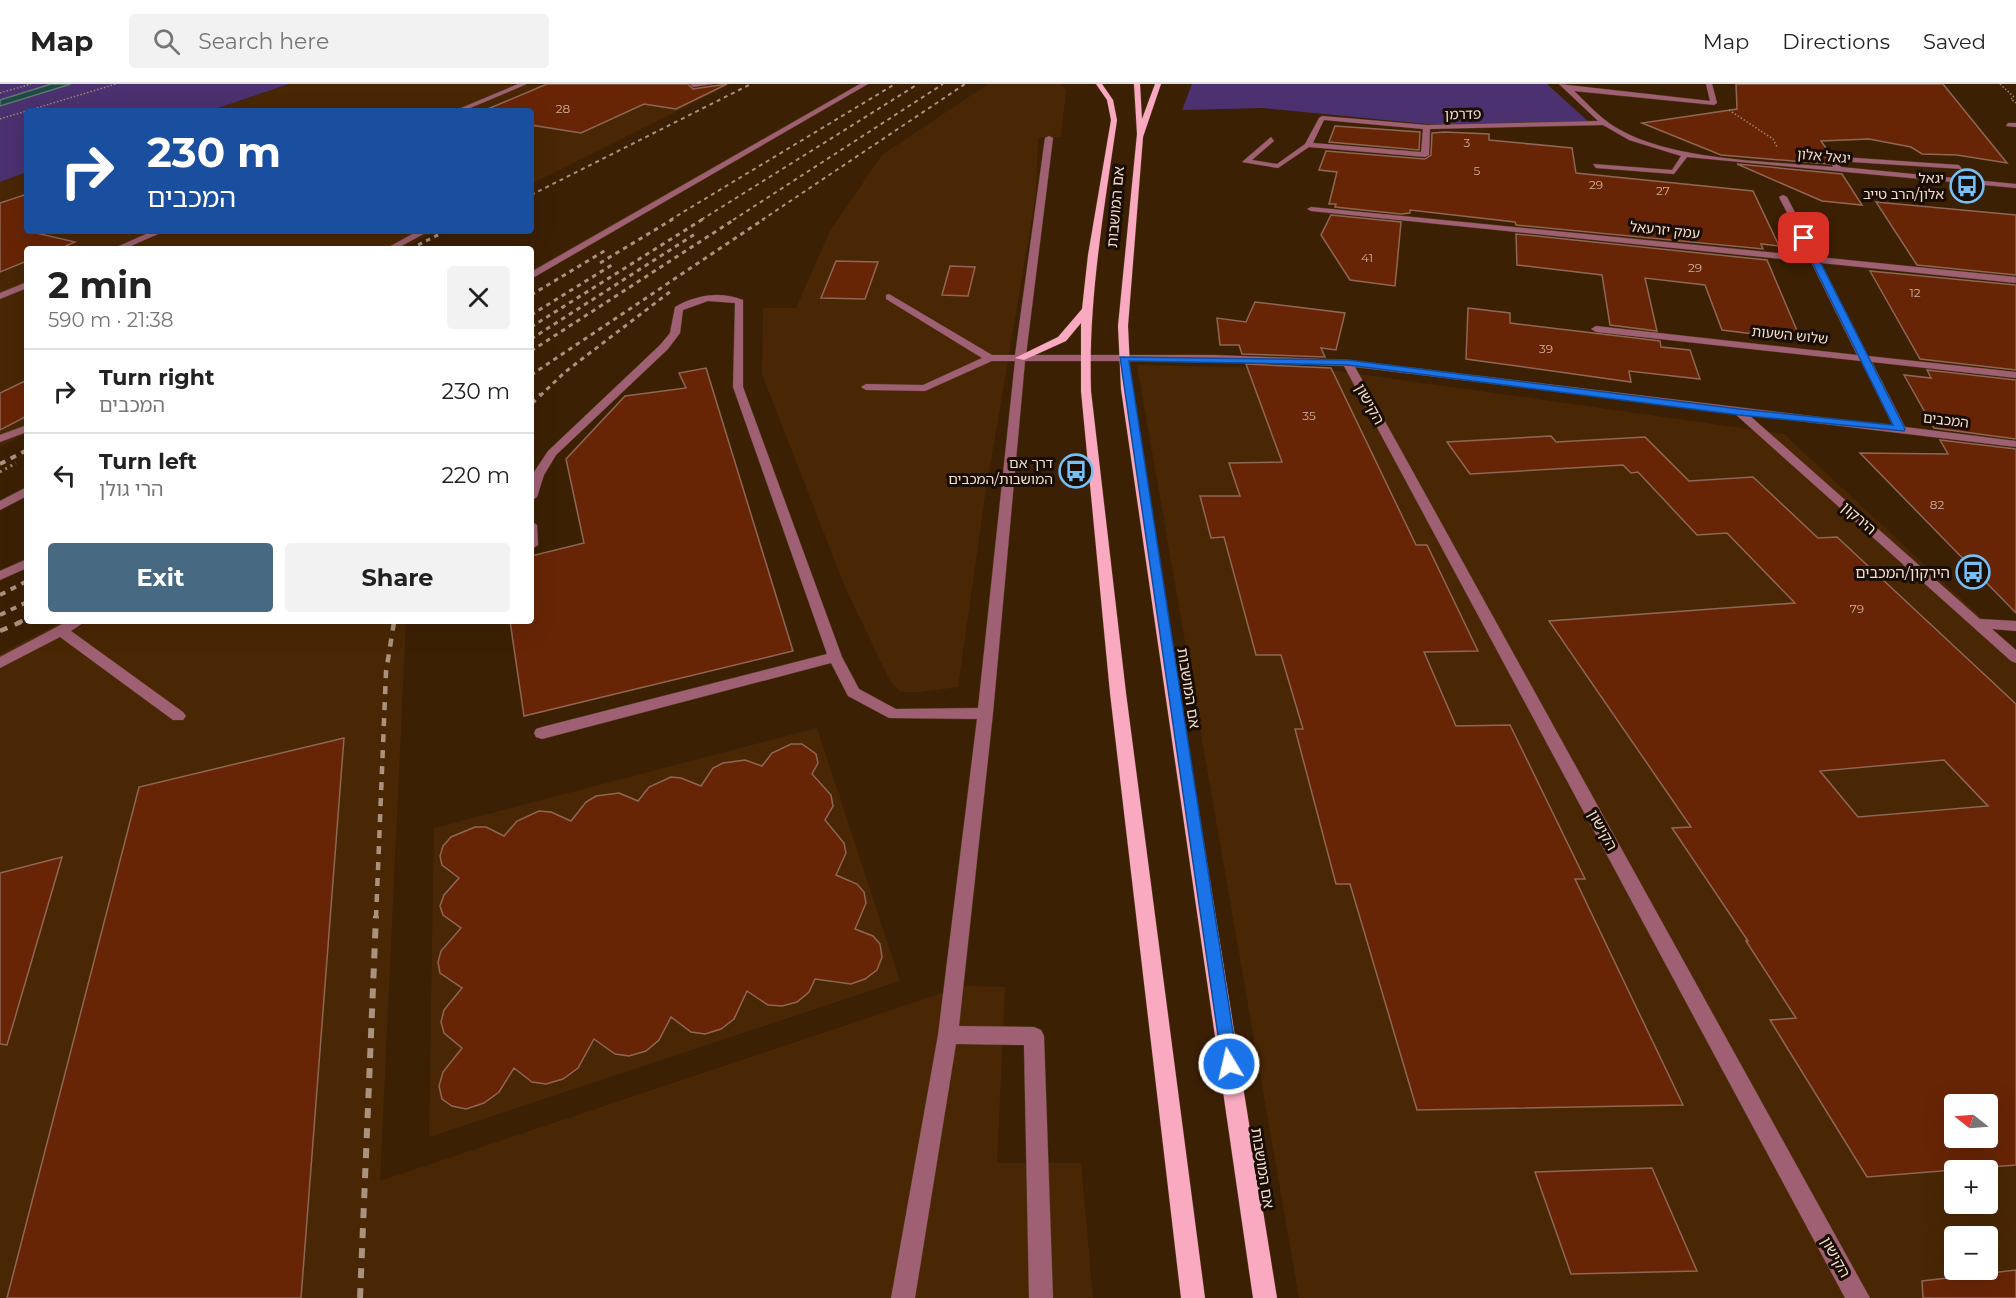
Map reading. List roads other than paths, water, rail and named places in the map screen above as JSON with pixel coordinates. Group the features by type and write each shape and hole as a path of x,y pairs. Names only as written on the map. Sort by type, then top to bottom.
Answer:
{"main road":[{"name":"אם המושבות","path":"1099,84 1110,100 1114,120 1086,311 1084,358 1118,693 1192,1298"},
{"path":"1110,84 1110,100"},
{"name":"אם המושבות","path":"1158,84 1139,137 1123,326 1124,358 1168,666 1265,1298"},
{"path":"1136,86 1139,137"},
{"path":"1020,358 1062,339 1086,311"}],"street":[{"path":"464,108 524,84"},
{"path":"693,85 710,84"},
{"path":"534,274 865,84"},
{"path":"1565,86 1714,104 1709,84"},
{"path":"1565,86 1605,123"},
{"name":"פדרמן","path":"1308,145 1322,118 1428,127 1605,123"},
{"name":"יגאל אלון","path":"1605,123 1639,141 1701,158 2016,186"},
{"path":"1271,139 1246,162 1278,166 1308,145 1425,155 1428,127"},
{"path":"903,1298 948,1035 985,713 1020,358 1050,138"},
{"path":"1596,166 1674,172 1685,155"},
{"path":"1840,171 1830,158 1959,167"},
{"path":"1783,197 1900,429"},
{"name":"עמק יזרעאל","path":"1311,209 2016,280"},
{"path":"124,246 154,234"},
{"path":"394,246 419,234"},
{"path":"0,296 24,286"},
{"path":"534,488 538,475 552,453 664,347 675,333 678,309 687,303 720,297 740,302 738,387 835,657 853,692 894,714 985,713"},
{"path":"889,297 990,358"},
{"name":"שלוש השעות","path":"1596,329 2016,375"},
{"path":"866,387 925,388 990,358"},
{"name":"המכבים","path":"990,358 1124,358 1348,363 2016,444"},
{"name":"הקישון","path":"1348,363 1858,1298"},
{"name":"הירקון","path":"1739,412 2016,658"},
{"path":"0,439 24,429"},
{"path":"0,506 24,493"},
{"path":"0,576 24,564"},
{"path":"1979,623 2016,626"},
{"name":"הירקון","path":"1979,623 2016,648"},
{"path":"0,663 73,624"},
{"path":"60,630 178,716"},
{"path":"543,733 835,657"},
{"path":"948,1035 1034,1036 1041,1298"}],"water":[{"path":"51,84 71,84 0,106 0,100"}],"railway":[{"path":"534,193 751,84"},
{"path":"670,220 895,84"},
{"path":"701,220 918,84"},
{"path":"733,220 943,84"},
{"path":"762,220 965,84"},
{"path":"600,263 673,219"},
{"path":"534,325 703,219"},
{"path":"534,349 735,219"},
{"path":"534,373 764,219"},
{"path":"416,246 440,234"},
{"path":"534,337 695,234"},
{"path":"534,293 606,250"},
{"path":"534,313 615,263"},
{"path":"540,396 565,372 671,291"},
{"path":"534,401 541,394"},
{"path":"0,464 24,452"},
{"path":"0,595 24,583"},
{"path":"0,615 24,603"},
{"path":"17,623 24,620"},
{"path":"0,631 21,622"},
{"path":"376,918 386,672 394,624"},
{"path":"360,1298 376,916"}],"place":[{"name":"יגאל אלון/הרב טייב","path":"1967,186"},
{"name":"דרך אם המושבות/המכבים","path":"1076,471"},
{"name":"הירקון/המכבים","path":"1973,572"}]}
